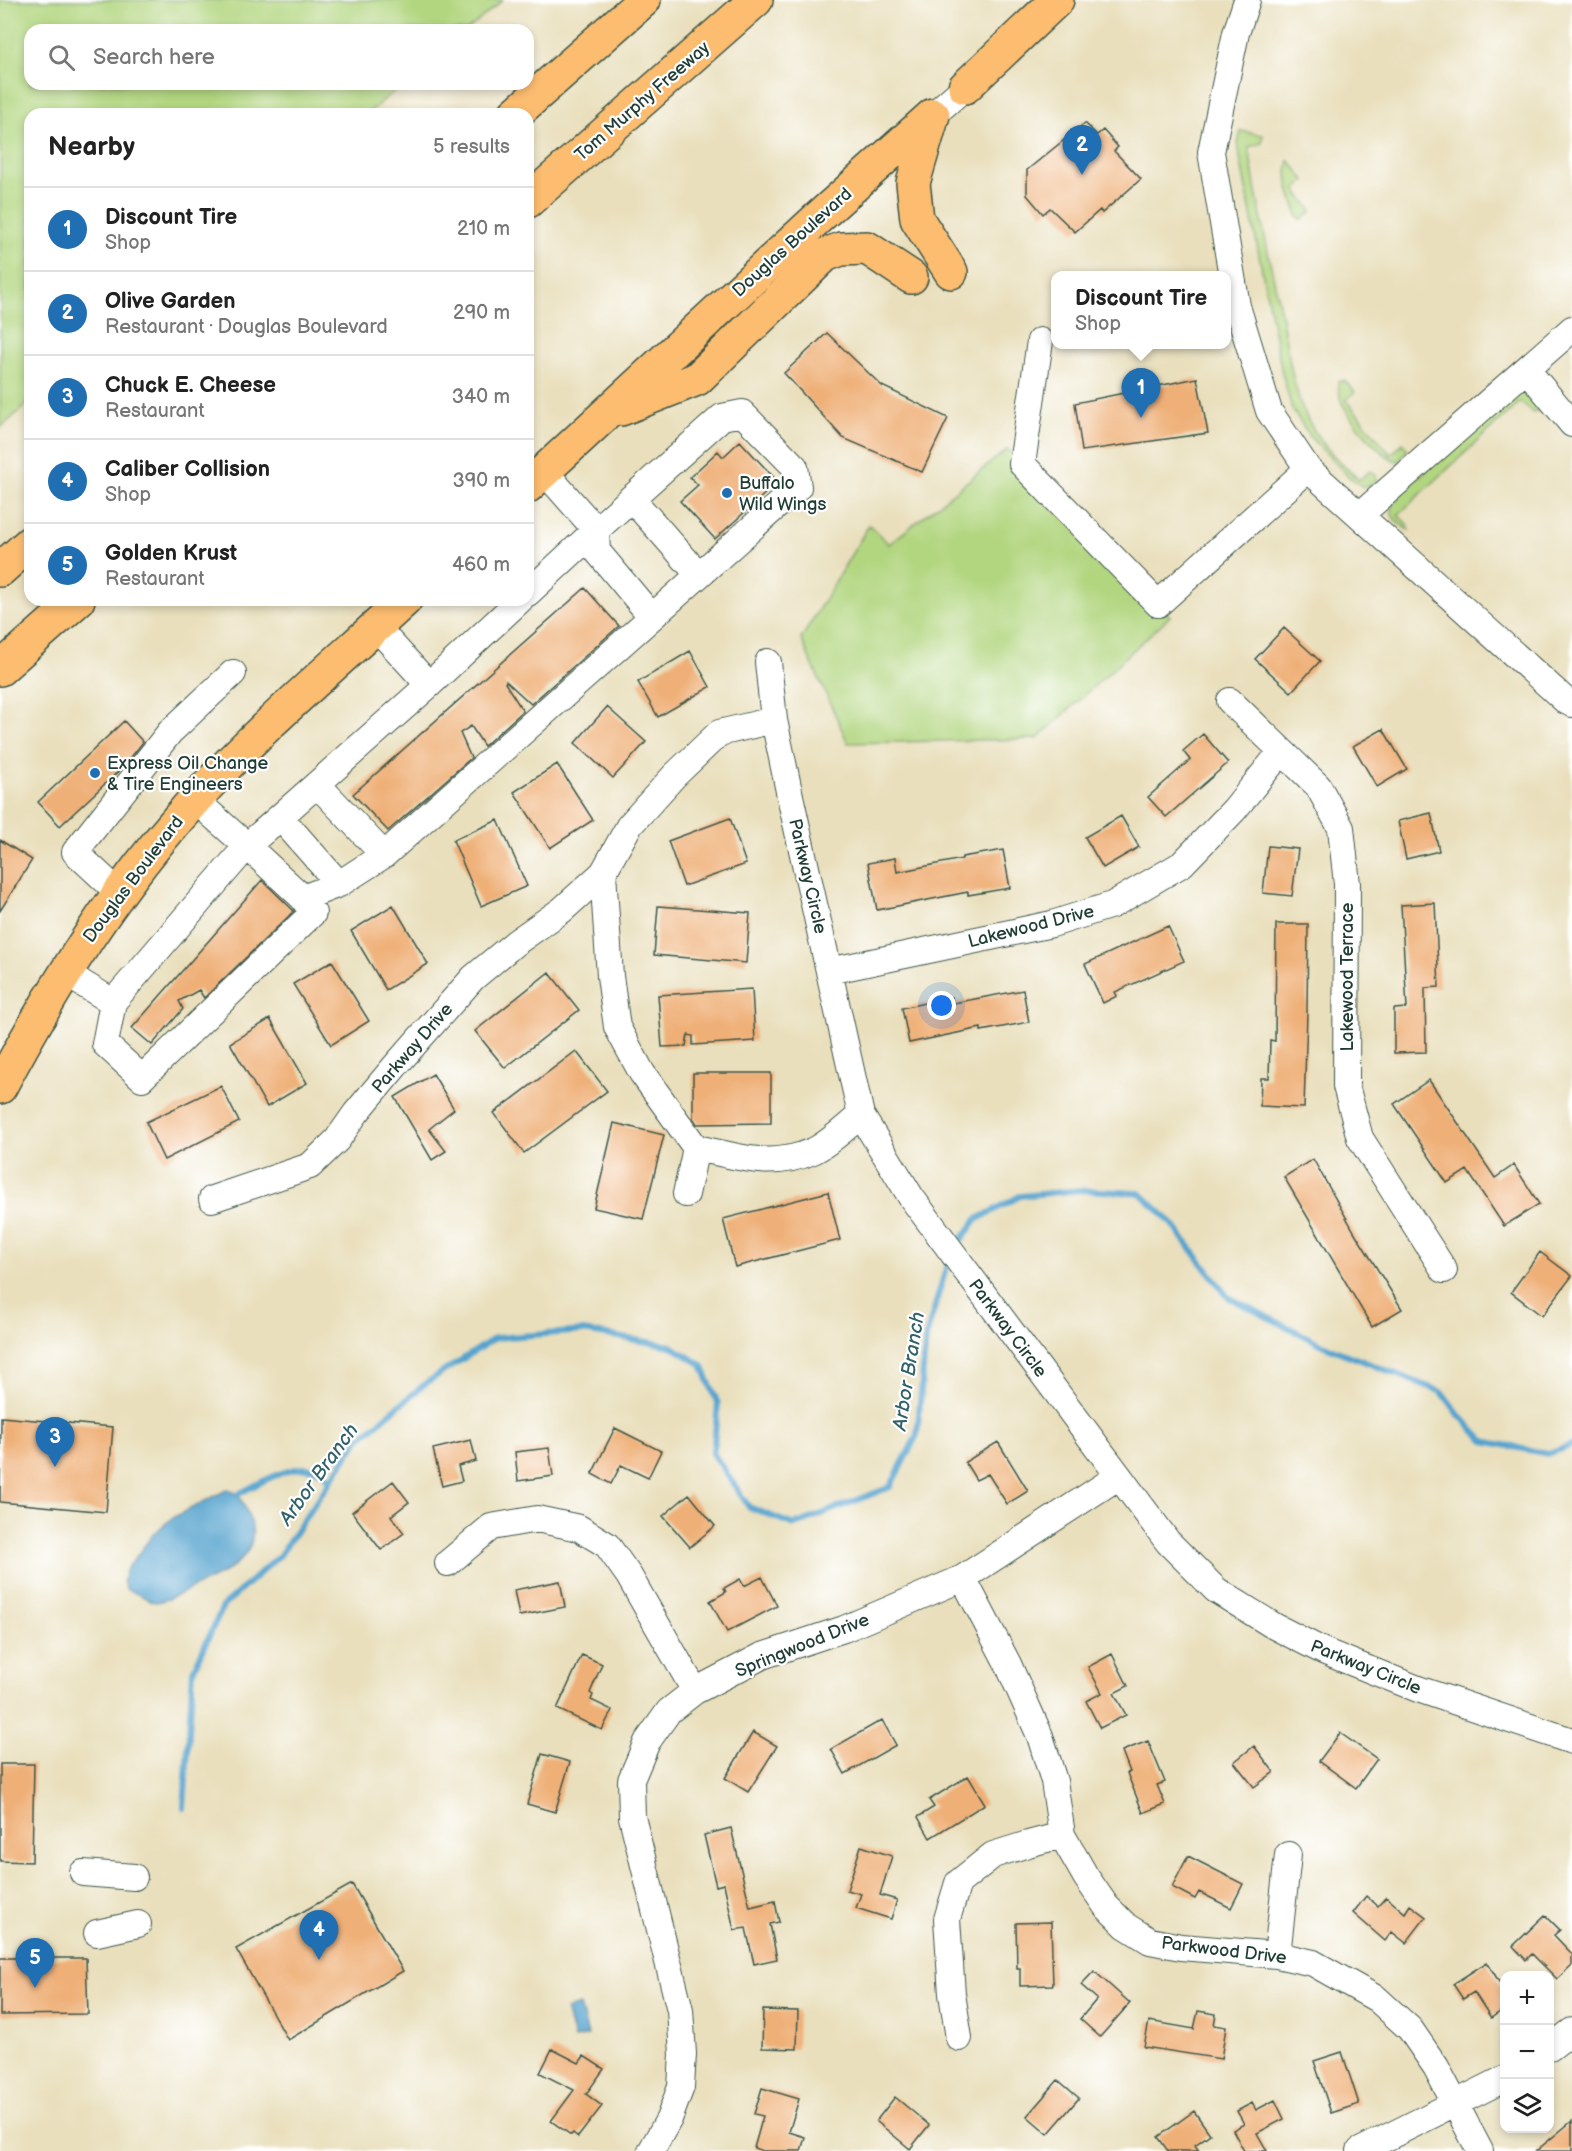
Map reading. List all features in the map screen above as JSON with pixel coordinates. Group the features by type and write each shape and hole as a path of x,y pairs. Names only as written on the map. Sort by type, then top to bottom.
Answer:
{"main road":[{"path":"522,108 644,0"},
{"name":"Tom Murphy Freeway","path":"534,196 756,0"},
{"name":"Douglas Boulevard","path":"965,87 1057,0"},
{"path":"933,115 913,183 917,219 951,272"},
{"name":"Douglas Boulevard","path":"536,479 810,225 933,115"},
{"path":"603,417 697,379 825,255 841,249 867,248 911,277"},
{"path":"0,570 24,548"},
{"path":"0,669 71,606"},
{"name":"Douglas Boulevard","path":"0,1087 29,1032 65,973 119,893 176,821 236,756 399,606"}],"street":[{"path":"1247,0 1236,33 1211,152 1237,306 1269,411 1308,469 1572,704"},
{"name":"Douglas Boulevard","path":"933,115 965,87"},
{"path":"1360,515 1572,329"},
{"path":"1040,341 1022,464 1158,604 1308,469"},
{"path":"1527,370 1572,424"},
{"path":"303,898 339,885 384,855 798,487 795,467 742,413 722,417 534,587"},
{"path":"536,479 596,530 597,551 652,617"},
{"path":"631,498 699,575"},
{"path":"195,800 247,846 303,898 313,913 142,1078 105,1044 113,1002 247,846 429,685 514,606"},
{"path":"376,627 429,685"},
{"name":"Parkway Circle","path":"768,662 774,720 861,1115 910,1197 1168,1542 1216,1590 1274,1626 1323,1651 1418,1689 1572,1742"},
{"path":"119,893 75,852 170,732 233,673"},
{"name":"Lakewood Terrace","path":"1230,701 1318,786 1341,828 1347,884 1346,1086 1360,1138 1444,1270"},
{"name":"Parkway Drive","path":"212,1199 310,1166 337,1140 396,1065 473,978 562,910 603,873 629,826 674,776 719,733 774,720"},
{"name":"Lakewood Drive","path":"829,971 1052,924 1113,905 1182,864 1234,810 1281,752"},
{"path":"317,784 384,855"},
{"path":"280,817 339,885"},
{"path":"603,873 610,976 617,1028 642,1073 696,1148 757,1162 782,1161 814,1150 861,1115"},
{"path":"65,973 113,1002"},
{"path":"686,1194 696,1148"},
{"name":"Springwood Drive","path":"651,2151 669,2119 681,2087 683,2054 680,2010 632,1817 631,1780 652,1734 669,1711 695,1691 762,1656 844,1629 963,1578 1119,1476"},
{"path":"448,1563 491,1527 537,1519 579,1528 607,1545 613,1553 629,1576 695,1691"},
{"name":"Parkwood Drive","path":"963,1578 1008,1664 1040,1736 1054,1781 1062,1836 1106,1906 1126,1926 1150,1941 1181,1947 1276,1955 1313,1964 1377,1999 1410,2029 1436,2067 1480,2151"},
{"path":"959,2038 952,1994 947,1919 958,1883 993,1855 1062,1836"},
{"path":"1276,1955 1288,1855"},
{"path":"83,1873 135,1877"},
{"path":"97,1933 138,1924"},
{"path":"1554,2045 1572,2031"},
{"path":"1360,2151 1500,2081"}],"green space":[{"path":"0,0 503,0 474,24 24,24 24,90 396,90 374,108 24,108 24,407 0,428"},
{"path":"1241,131 1263,135 1262,143 1249,147 1288,355 1300,402 1313,429 1328,450 1359,480 1370,471 1376,475 1376,480 1372,485 1363,487 1348,476 1311,438 1292,409 1282,373 1241,163 1238,143"},
{"path":"1289,160 1305,180 1296,190 1312,211 1302,220 1298,217 1289,189 1287,167"},
{"path":"1344,380 1355,392 1346,400 1391,455 1403,443 1408,450 1399,461 1377,447 1347,411 1341,400 1338,382"},
{"path":"1519,392 1525,393 1538,411 1533,413 1520,402 1398,515 1408,525 1409,530 1397,522 1393,517 1392,509 1402,491"},
{"path":"1008,449 1170,616 1037,739 848,743 801,639 869,525 889,544"}],"water":[{"path":"228,1489 240,1498 252,1527 252,1541 239,1562 216,1577 165,1601 153,1602 127,1590 123,1582 126,1570 154,1533 174,1517"},
{"path":"580,2005 588,2035 574,2039 566,2009"}],"building":[{"path":"1085,123 1097,135 1103,130 1118,147 1114,151 1141,179 1102,213 1100,210 1075,232 1050,208 1043,214 1027,195 1027,170"},
{"path":"827,333 882,386 948,418 922,472 843,438 784,373"},
{"path":"1197,378 1208,433 1082,451 1075,403"},
{"name":"Buffalo Wild Wings","path":"740,441 778,482 715,539 680,501 698,485 690,477 718,451 723,457"},
{"path":"585,588 619,626 531,704 506,681 505,683 523,711 484,746 471,726 460,733 471,758 388,831 353,794"},
{"path":"1284,628 1320,661 1291,692 1255,659"},
{"path":"690,651 710,687 658,717 638,682"},
{"path":"607,707 646,742 613,778 575,743"},
{"path":"124,721 143,742 125,765 60,826 38,802"},
{"path":"1383,729 1407,769 1377,787 1353,746"},
{"path":"1203,734 1228,763 1166,817 1148,797 1190,760 1183,751"},
{"path":"557,764 593,820 550,848 514,792"},
{"path":"1431,813 1439,851 1406,859 1398,821"},
{"path":"1121,816 1139,847 1103,868 1085,837"},
{"path":"730,818 746,864 684,886 668,841"},
{"path":"498,820 527,886 481,906 453,840"},
{"path":"0,840 32,860 0,911"},
{"path":"1268,846 1298,849 1292,896 1263,893"},
{"path":"1003,850 1010,888 968,895 968,892 877,910 868,863 895,858 897,872"},
{"path":"262,880 294,911 204,998 199,990 179,1001 183,1009 152,1045 132,1028"},
{"path":"1435,903 1439,987 1425,988 1426,1052 1394,1053 1394,1009 1407,1008 1401,905"},
{"path":"393,905 428,964 386,990 351,931"},
{"path":"658,906 750,913 746,963 654,955"},
{"path":"1276,924 1308,924 1304,1108 1260,1106 1261,1078 1269,1078 1270,1040 1275,1041"},
{"path":"1168,926 1184,961 1115,992 1117,996 1103,1003 1085,964"},
{"path":"332,961 369,1021 331,1045 293,984"},
{"path":"549,972 579,1010 505,1068 475,1031"},
{"path":"752,989 755,1041 693,1045 693,1036 688,1035 686,1046 662,1047 658,995"},
{"path":"1023,990 1029,1022 981,1031 981,1028 909,1043 902,1008 952,997 953,1003"},
{"path":"270,1019 307,1083 267,1107 230,1043"},
{"path":"576,1051 607,1091 524,1153 494,1113"},
{"path":"693,1073 771,1073 771,1123 697,1124 693,1118"},
{"path":"433,1074 454,1109 429,1129 446,1151 432,1160 395,1097"},
{"path":"1429,1080 1495,1178 1514,1165 1539,1204 1504,1226 1467,1170 1447,1183 1394,1104"},
{"path":"221,1086 239,1122 164,1160 146,1122"},
{"path":"614,1123 664,1135 643,1219 594,1208"},
{"path":"1313,1159 1402,1309 1372,1327 1284,1177"},
{"path":"828,1192 840,1240 735,1267 723,1219"},
{"path":"1540,1252 1572,1276 1542,1316 1511,1292"},
{"path":"1,1417 113,1427 106,1512 0,1502"},
{"path":"615,1428 661,1451 648,1478 621,1465 611,1484 592,1474"},
{"path":"471,1440 476,1461 458,1466 462,1481 442,1486 433,1449"},
{"path":"998,1442 1028,1491 1007,1504 988,1474 976,1480 965,1462"},
{"path":"549,1448 553,1476 518,1481 515,1452"},
{"path":"393,1481 409,1502 391,1516 404,1533 381,1550 352,1512"},
{"path":"689,1494 715,1526 690,1547 663,1516"},
{"path":"762,1577 777,1606 727,1632 710,1601 726,1592 724,1588 740,1579 744,1586"},
{"path":"560,1581 565,1607 519,1616 514,1590"},
{"path":"1112,1654 1128,1686 1114,1693 1126,1715 1100,1728 1086,1701 1102,1693 1088,1667"},
{"path":"582,1655 602,1664 590,1693 593,1695 591,1700 612,1710 602,1730 557,1709"},
{"path":"882,1720 896,1745 845,1774 831,1749"},
{"path":"753,1732 777,1746 748,1792 725,1778"},
{"path":"1340,1733 1377,1759 1356,1788 1319,1761"},
{"path":"1148,1741 1165,1782 1157,1785 1165,1804 1143,1813 1127,1773 1130,1772 1122,1751"},
{"path":"1254,1746 1274,1772 1254,1787 1234,1762"},
{"path":"542,1754 570,1762 555,1812 527,1804"},
{"path":"0,1764 34,1764 32,1862 0,1861"},
{"path":"968,1776 985,1804 930,1838 918,1817 934,1807 929,1800"},
{"path":"731,1828 750,1907 775,1901 779,1922 770,1924 777,1959 754,1964 746,1928 734,1930 724,1884 716,1886 704,1835"},
{"path":"861,1846 892,1856 880,1895 897,1900 891,1919 856,1908 861,1894 847,1890"},
{"path":"1188,1856 1243,1884 1231,1908 1199,1892 1195,1899 1172,1887"},
{"path":"352,1884 403,1971 288,2040 236,1949"},
{"path":"1366,1896 1378,1906 1386,1897 1405,1913 1410,1905 1426,1917 1406,1943 1392,1932 1385,1941 1353,1913"},
{"path":"1545,1915 1560,1930 1554,1935 1572,1954 1572,1965 1557,1979 1554,1971 1549,1971 1532,1954 1526,1960 1513,1946"},
{"path":"1051,1922 1053,1985 1020,1986 1020,1968 1017,1968 1016,1923"},
{"path":"0,1958 86,1958 88,2014 0,2015"},
{"path":"1487,1962 1500,1983 1500,2012 1491,2018 1474,1992 1463,1999 1453,1984"},
{"path":"1094,1971 1130,2003 1100,2037 1080,2019 1097,1999 1081,1985"},
{"path":"763,2010 798,2011 797,2049 762,2048"},
{"path":"1198,2011 1216,2014 1214,2025 1226,2027 1221,2059 1144,2047 1149,2021 1194,2029"},
{"path":"552,2049 579,2063 584,2056 604,2069 586,2094 602,2106 578,2137 573,2133 571,2135 551,2121 574,2090 540,2073"},
{"path":"1342,2052 1359,2104 1331,2113 1314,2061"},
{"path":"1058,2080 1079,2098 1048,2134 1027,2116"},
{"path":"762,2088 799,2099 789,2132 805,2137 801,2151 763,2151 754,2148 763,2116 754,2114"},
{"path":"895,2097 929,2125 910,2149 876,2121"},
{"path":"1275,2100 1284,2119 1257,2133 1267,2151 1244,2151 1233,2130 1244,2124 1237,2111 1252,2103 1256,2110"},
{"path":"1194,2111 1210,2134 1195,2145 1199,2151 1168,2151 1158,2137"},
{"path":"1572,2121 1572,2151 1536,2151"}],"waterway":[{"name":"Arbor Branch","path":"962,1239 976,1220 1020,1196 1080,1190 1140,1193 1171,1222 1228,1297 1327,1347 1442,1392 1459,1415 1484,1441 1548,1454 1572,1445"},
{"name":"Arbor Branch","path":"184,1808 193,1671 223,1606 280,1555 358,1440 426,1383 495,1338 583,1331 671,1346 702,1365 718,1404 713,1453 749,1507 794,1525 890,1487 917,1435 926,1337 949,1258"},
{"path":"239,1494 278,1474 300,1468 311,1468 321,1472 330,1481"}],"place":[{"name":"Olive Garden","path":"1082,175"},
{"name":"Discount Tire","path":"1141,418"},
{"name":"Buffalo Wild Wings","path":"727,493"},
{"name":"Express Oil Change & Tire Engineers","path":"95,773"},
{"name":"Chuck E. Cheese","path":"55,1467"},
{"name":"Caliber Collision","path":"319,1960"},
{"name":"Golden Krust","path":"35,1988"}]}
